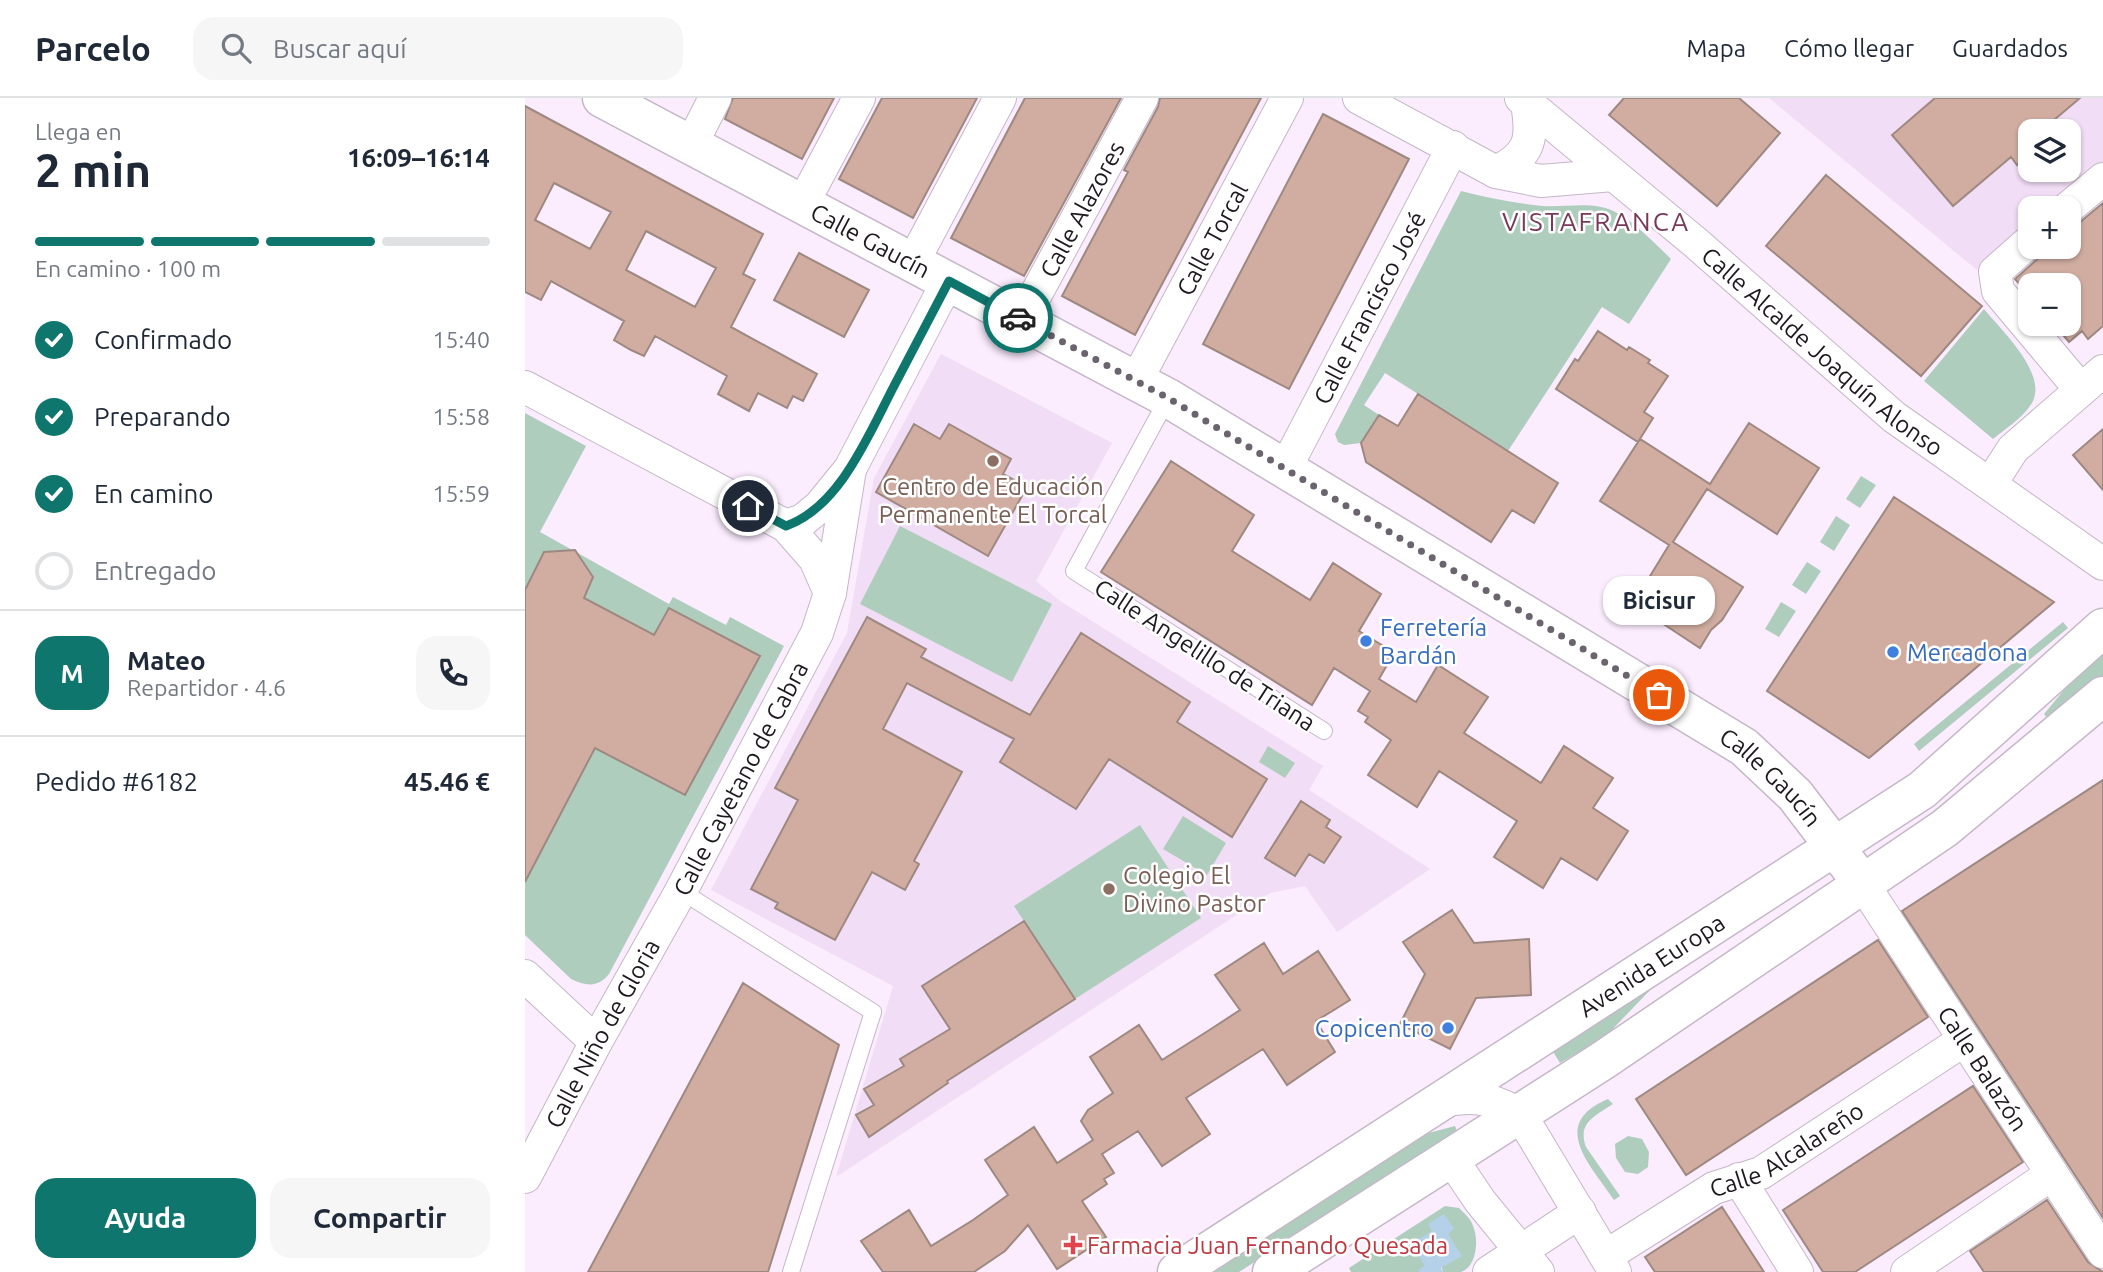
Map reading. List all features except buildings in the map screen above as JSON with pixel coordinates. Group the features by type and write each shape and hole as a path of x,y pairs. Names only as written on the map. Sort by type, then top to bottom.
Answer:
{"main road":[{"name":"Calle Gaucín","path":"602,98 1152,389 1744,747 1795,795 1863,884"},
{"name":"Avenida Europa","path":"1177,1272 1922,790 2103,628"},
{"name":"Avenida Europa","path":"1272,1272 1520,1114 1945,828 2103,696"}],"street":[{"path":"691,145 715,98"},
{"path":"802,205 859,98"},
{"path":"913,262 1000,98"},
{"name":"Calle Alazores","path":"1022,320 1142,98"},
{"name":"Calle Torcal","path":"1152,389 1287,98"},
{"path":"1359,98 1496,172 1541,181 1613,175"},
{"path":"1496,172 1515,163 1526,146 1531,129 1524,100"},
{"name":"Calle Alcalde Joaquín Alonso","path":"1524,100 1696,243 1894,417 2103,564"},
{"name":"Calle Francisco José","path":"1285,469 1453,147"},
{"path":"2081,198 2103,179"},
{"path":"1991,483 2013,449 2092,381 1997,291 1995,272 2018,252"},
{"name":"Calle Cayetano de Cabra","path":"786,526 803,520 819,507 850,469 949,281"},
{"path":"525,387 786,526 815,559 830,593"},
{"name":"Calle Cayetano de Cabra","path":"681,891 817,633 830,593 850,469"},
{"name":"Calle Balazón","path":"1863,884 2103,1252"},
{"name":"Calle Niño de Gloria","path":"525,1177 596,1042 681,891"},
{"path":"525,976 596,1042"},
{"name":"Calle Alcalareño","path":"1611,1264 1714,1188 1761,1173 1964,1040"},
{"path":"1440,1101 1473,1096 1496,1102 1520,1114 1611,1264"},
{"path":"1451,1158 1480,1201 1529,1261"},
{"path":"1907,1272 1944,1262 2052,1174"},
{"path":"1739,1179 1797,1272"},
{"path":"1489,1272 1529,1261 1580,1213"}],"lane":[{"name":"Calle Angelillo de Triana","path":"1152,389 1075,571 1324,731"},
{"name":"Calle Cayetano de Cabra","path":"681,891 873,1012 791,1272"}],"shaded area":[{"path":"1769,98 2103,98 2103,163 2081,182 2081,119 2018,119 2018,182 2081,182 2064,196 2018,196 2018,235 1977,270"},
{"path":"941,354 1112,443 1036,581 1060,601 1323,766 1309,790 1430,869 1337,932 1305,886 1270,893 836,1177 893,986 711,890 847,633 874,478"}],"green space":[{"path":"1461,191 1532,205 1608,209 1632,223 1671,259 1629,324 1602,307 1508,451 1385,373 1364,405 1379,415 1361,443 1344,445 1338,442 1335,434"},
{"path":"1984,309 2022,354 2030,368 2035,394 2030,406 2018,420 1993,439 1924,381"},
{"path":"525,413 586,446 540,532 669,604 673,597 726,625 730,617 784,646 609,974 596,984 571,979 525,935"},
{"path":"1861,476 1876,485 1860,508 1846,499"},
{"path":"1836,516 1850,525 1834,551 1820,542"},
{"path":"900,526 1052,604 1012,682 860,604"},
{"path":"1807,562 1821,571 1806,594 1792,585"},
{"path":"1781,602 1796,611 1779,637 1765,629"},
{"path":"2063,622 2068,628 1919,751 1914,744"},
{"path":"2103,653 2103,676 2054,719 2047,718 2044,714 2069,684"},
{"path":"1268,746 1295,763 1285,778 1259,762"},
{"path":"1183,816 1226,843 1207,875 1163,849"},
{"path":"1140,825 1201,918 1075,999 1014,906"},
{"path":"1655,985 1606,1036 1560,1063 1552,1050"},
{"path":"1608,1099 1613,1104 1589,1121 1584,1139 1586,1147 1620,1196 1614,1200 1586,1160 1577,1133 1580,1121 1590,1109"},
{"path":"1455,1126 1457,1131 1239,1272 1214,1272 1425,1134"},
{"path":"1628,1136 1642,1139 1649,1152 1648,1167 1638,1174 1625,1172 1616,1158 1615,1144"},
{"path":"1445,1206 1459,1208 1471,1221 1475,1232 1475,1252 1466,1269 1461,1272 1443,1272 1432,1231 1425,1266 1419,1272 1351,1272 1349,1268"}],"water":[{"path":"1444,1214 1454,1229 1448,1234 1462,1256 1441,1268 1443,1272 1419,1272 1418,1270 1425,1266 1411,1244 1432,1231 1428,1224"}],"way so far":[{"path":"1018,318 1168,398 1659,695"}],"place":[{"name":"Centro de Educación Permanente El Torcal","path":"993,461"},
{"name":"Ferretería Bardán","path":"1366,641"},
{"name":"Mercadona","path":"1893,652"},
{"name":"Bicisur","path":"1659,695"},
{"name":"Colegio El Divino Pastor","path":"1109,889"},
{"name":"Copicentro","path":"1448,1028"},
{"name":"Farmacia Juan Fernando Quesada","path":"1073,1245"}],"district":[{"name":"VISTAFRANCA","path":"1596,221"}],"route":[{"path":"748,506 786,526 803,520 819,507 850,469 949,281 1018,318"}]}
